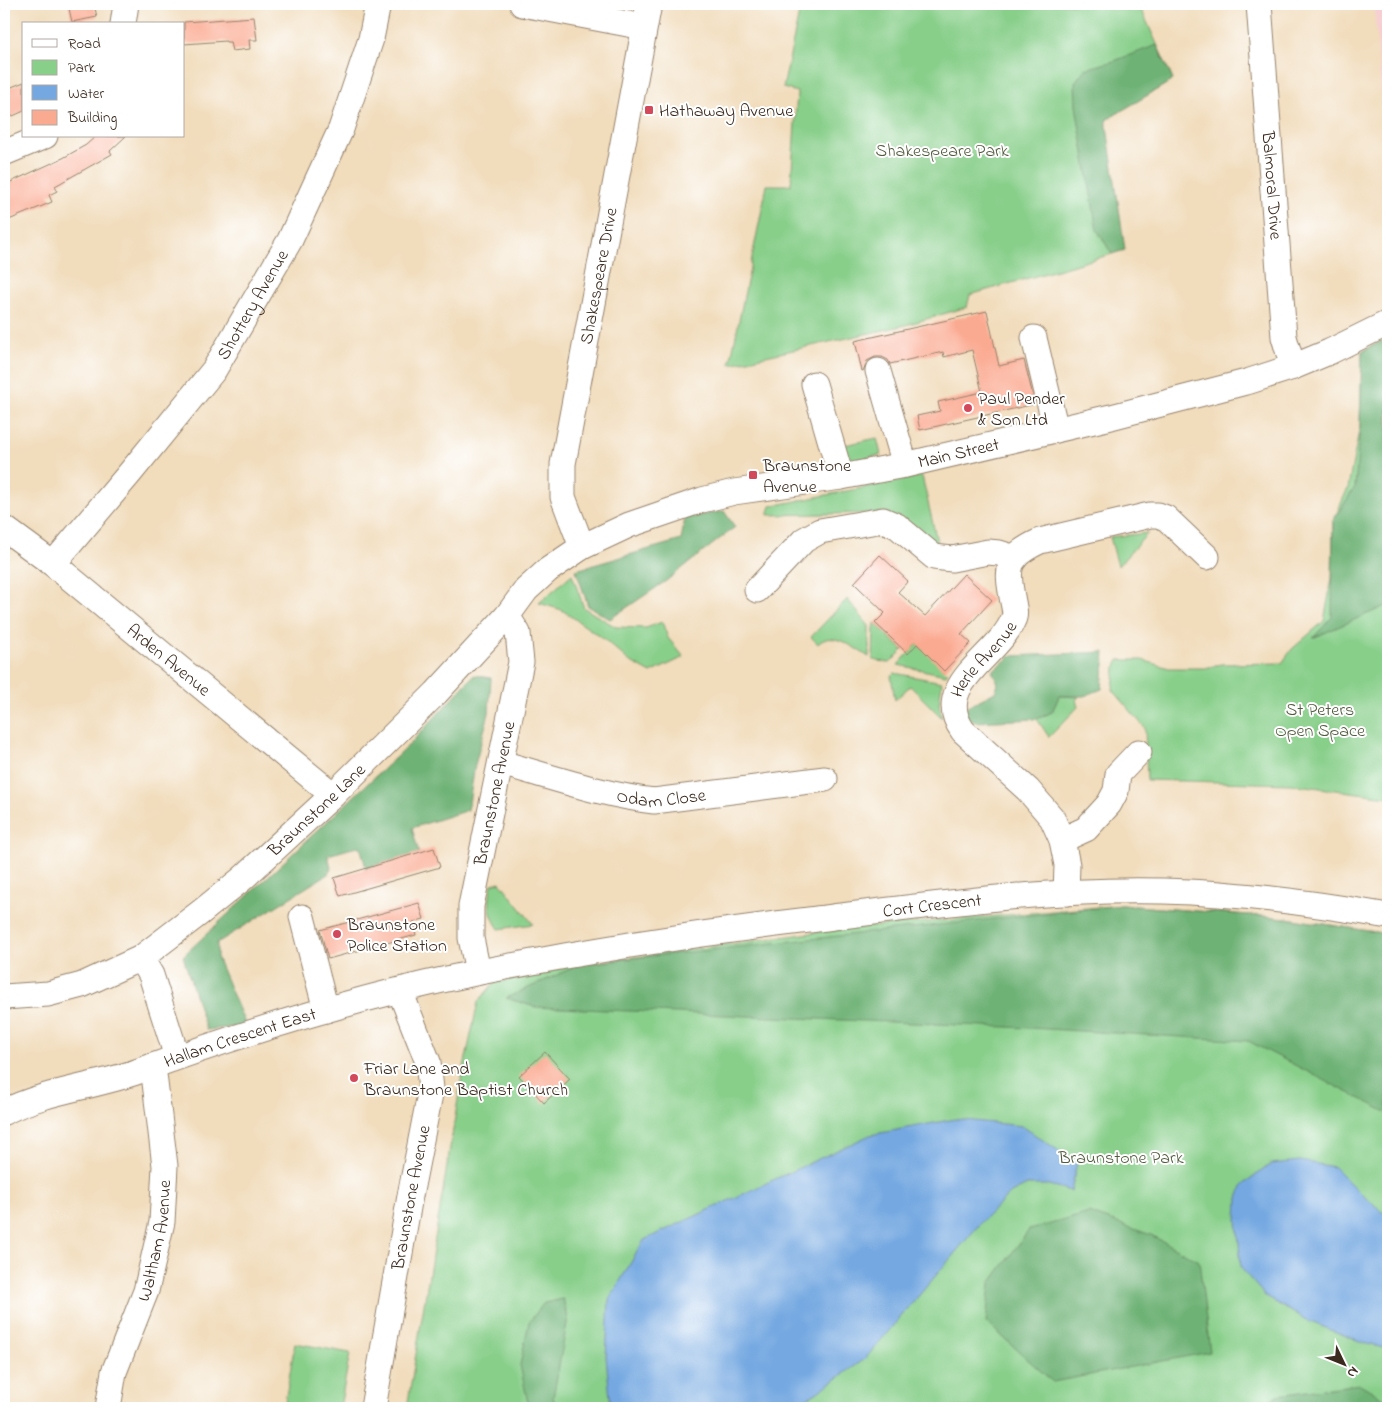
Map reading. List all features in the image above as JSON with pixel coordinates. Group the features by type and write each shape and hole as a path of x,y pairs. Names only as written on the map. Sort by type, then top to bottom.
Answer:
{"street":[{"path":"123,22 126,4"},
{"name":"Shottery Avenue","path":"53,564 214,370 238,330 290,240 341,129 371,39 378,4"},
{"path":"522,4 647,15"},
{"name":"Balmoral Drive","path":"1259,4 1284,337 1293,366"},
{"name":"Shakespeare Drive","path":"582,547 563,497 562,464 647,15"},
{"path":"4,153 40,138"},
{"name":"Main Street","path":"582,547 629,525 702,500 734,492 841,478 906,466 1207,393 1293,366 1338,348 1388,324"},
{"path":"1034,338 1056,430"},
{"path":"878,371 906,466"},
{"path":"814,384 841,478"},
{"path":"757,590 804,540 820,531 883,520 897,526 934,557 952,559 988,552 1015,558 1025,548 1040,541 1150,515 1158,515 1166,518 1206,557"},
{"name":"Arden Avenue","path":"4,528 53,564 333,795"},
{"name":"Braunstone Lane","path":"4,997 48,994 82,985 141,958 243,878 333,795 436,693 507,616 526,590 548,570 582,547"},
{"name":"Herle Avenue","path":"1015,558 1009,570 1015,618 1006,636 962,682 955,701 954,712 956,722 963,731 1028,790 1052,818 1062,840 1067,865 1066,893"},
{"name":"Braunstone Avenue","path":"478,972 471,938 471,906 521,662 518,633 507,616"},
{"path":"1062,840 1086,829 1109,804 1116,791 1118,774 1140,752"},
{"name":"Odam Close","path":"501,763 603,791 654,801 825,779"},
{"name":"Cort Crescent","path":"478,972 586,952 757,926 939,904 1066,893 1161,891 1261,897 1388,916"},
{"path":"302,917 326,1010"},
{"path":"141,958 151,974 177,1057"},
{"name":"Hallam Crescent East","path":"4,1112 20,1103 120,1078 256,1030 326,1010 478,972"},
{"name":"Braunstone Avenue","path":"373,1408 431,1088 428,1062 400,991"},
{"name":"Waltham Avenue","path":"108,1408 114,1372 146,1291 162,1222 166,1166 153,1066"}],"shaded area":[{"path":"1374,4 1388,4 1388,178"}],"green space":[{"name":"Shakespeare Park","path":"801,4 1139,4 1173,80 1106,120 1121,248 1112,254 970,295 967,307 906,325 730,364 767,185 791,185 797,92 783,88"},
{"path":"1157,45 1173,80 1106,120 1125,250 1112,254 1097,230 1076,106 1075,82 1085,69 1114,61"},
{"name":"St Peters Open Space","path":"1388,337 1388,797 1290,784 1147,780 1145,728 1113,690 1115,668 1119,660 1142,660 1169,668 1205,668 1221,664 1282,663 1292,649 1324,621 1332,578 1333,521 1348,488 1360,425 1362,351"},
{"path":"1388,340 1388,605 1313,638 1332,617 1333,521 1355,487 1360,425 1362,351"},
{"path":"877,438 881,455 845,462 840,446"},
{"path":"922,476 938,546 887,513 768,515 771,506"},
{"path":"724,511 735,527 666,581 610,619 588,606 576,570 681,540 685,518"},
{"path":"1148,533 1118,566 1110,537"},
{"path":"572,574 584,608 616,627 646,628 662,622 668,638 684,657 651,673 629,661 605,640 562,610 539,603"},
{"path":"847,599 869,626 869,657 837,639 824,640 818,644 811,637"},
{"path":"875,623 903,650 890,663 873,660"},
{"path":"917,644 948,673 946,675 898,665"},
{"path":"1105,652 1102,689 1084,696 1059,696 1052,712 1037,719 976,722 967,719 964,708 995,692 998,683 992,671 1011,656"},
{"path":"894,673 942,682 939,704 942,718 910,686 895,700 891,676"},
{"path":"474,675 491,678 489,713 475,765 468,810 412,828 419,853 366,868 360,846 328,855 331,868 328,874 217,943 217,957 246,1026 206,1030 183,956 410,744"},
{"path":"1059,696 1079,697 1076,700 1078,707 1049,737 1037,719 1052,712"},
{"path":"500,882 533,924 499,929 491,913 490,897 492,884"},
{"name":"Braunstone Park","path":"1122,905 1286,918 1388,934 1388,1408 407,1408 461,1081 478,1002 494,983 581,964 834,930"},
{"path":"1122,905 1286,918 1388,934 1388,1113 1248,1041 1030,1028 535,1007 506,998 581,964"},
{"path":"1089,1213 1151,1235 1199,1261 1210,1352 1053,1382 986,1322 990,1283 1029,1230"},
{"path":"563,1299 568,1318 553,1398 559,1408 529,1408 520,1365 529,1322 544,1303"},
{"path":"295,1343 350,1353 340,1408 284,1408"},
{"path":"1360,1384 1385,1399 1388,1408 1261,1408 1278,1395"}],"water":[{"path":"955,1119 1022,1126 1077,1163 1071,1191 1049,1185 1027,1185 1011,1193 983,1220 865,1359 815,1394 789,1408 611,1408 606,1357 609,1300 644,1240 870,1135"},
{"path":"1300,1161 1334,1167 1361,1194 1388,1216 1388,1349 1367,1344 1308,1321 1266,1297 1241,1268 1237,1220 1238,1198 1243,1185 1271,1164"}],"building":[{"path":"68,4 94,4 97,17 72,22"},
{"path":"254,17 257,40 249,40 250,49 232,51 230,42 226,41 185,44 184,22"},
{"path":"22,83 22,112 4,120 4,90"},
{"path":"94,138 124,138 110,151 112,154 55,186 57,191 49,195 52,202 4,222 4,185 63,158 86,145"},
{"path":"987,311 999,366 1024,360 1035,404 920,430 917,416 940,411 938,402 982,392 972,350 944,357 943,352 890,364 888,360 882,357 875,357 867,361 862,371 855,341"},
{"path":"880,555 908,581 898,592 925,616 964,574 992,600 961,634 971,643 944,671 917,644 908,654 875,623 885,613 854,583"},
{"path":"434,848 440,867 340,896 334,878"},
{"path":"419,903 424,919 413,922 416,935 328,959 320,930"},
{"path":"545,1052 570,1079 544,1103 519,1076"}],"place":[{"name":"Hathaway Avenue","path":"649,110"},
{"name":"Paul Pender & Son Ltd","path":"968,408"},
{"name":"Braunstone Avenue","path":"753,475"},
{"name":"Braunstone Police Station","path":"337,934"},
{"name":"Friar Lane and Braunstone Baptist Church","path":"354,1078"}]}
